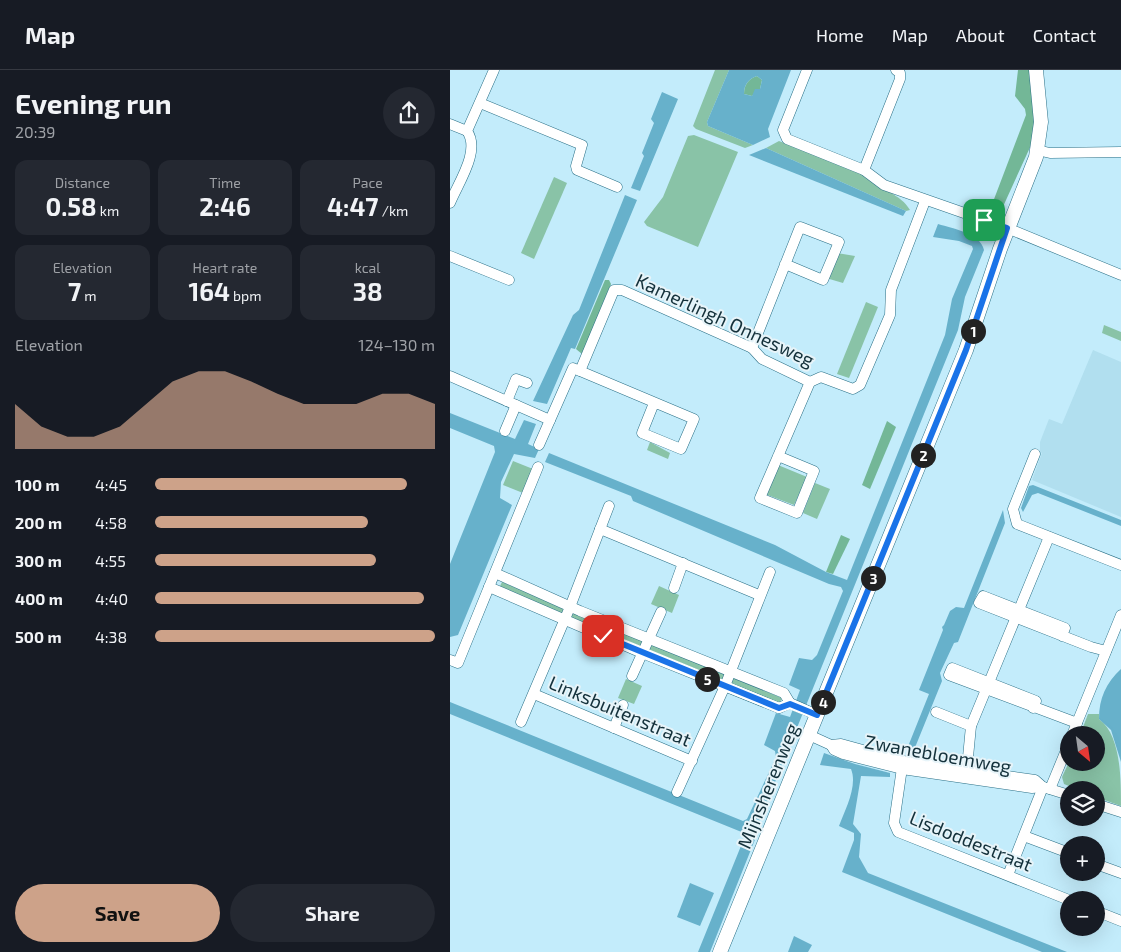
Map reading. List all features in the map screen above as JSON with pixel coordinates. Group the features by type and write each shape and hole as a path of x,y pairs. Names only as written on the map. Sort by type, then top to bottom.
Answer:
{"street":[{"path":"467,131 494,70"},
{"path":"807,70 783,130 787,139 864,170 884,185 925,201 1007,228 1121,275"},
{"path":"864,170 900,79 900,73 896,70"},
{"name":"Mijnsherenweg","path":"720,952 809,735 813,713 966,350 1007,228 1037,150 1041,122 1036,70"},
{"path":"480,103 582,145 576,166 577,170 618,187"},
{"path":"450,124 467,131 473,139 473,150 450,203"},
{"path":"1037,150 1050,153 1121,152"},
{"name":"Kamerlingh Onnesweg","path":"539,445 573,368 580,371 614,290 631,294 752,348 762,359 810,382 821,377 853,389 860,385 890,314 891,290 925,201"},
{"path":"752,348 785,264 800,227 839,242 823,280 785,264"},
{"path":"450,256 509,280"},
{"path":"580,371 654,402 694,419 681,449 642,433 654,402"},
{"path":"450,376 550,420"},
{"path":"505,432 516,379 527,383"},
{"path":"778,456 814,471 797,513 760,498 778,456 810,382"},
{"path":"1035,454 1013,509 1017,524 1121,565"},
{"path":"450,660 458,663 538,467"},
{"name":"Linksbuitenstraat","path":"521,722 610,506"},
{"path":"600,529 759,595"},
{"path":"967,774 971,726 1049,537"},
{"path":"674,588 683,563"},
{"name":"Linksbuitenstraat","path":"677,792 725,686 759,595 770,572"},
{"path":"495,574 570,607 731,670 784,693 790,704 813,713"},
{"path":"489,587 642,653 779,708 790,704"},
{"path":"632,676 661,612"},
{"path":"1018,614 1062,636 1091,648 1106,651"},
{"path":"1076,726 1121,615"},
{"path":"988,686 1033,708 1077,723"},
{"name":"Linksbuitenstraat","path":"534,694 692,760"},
{"path":"614,728 623,705"},
{"path":"936,712 971,726"},
{"name":"Zwanebloemweg","path":"809,735 831,744 841,744 902,765 967,774 1035,780 1047,788 1060,792"},
{"path":"1008,875 1024,836 1060,761"},
{"name":"Lisdoddestraat","path":"902,765 894,823 898,832 1060,896"},
{"path":"1105,807 1121,812"},
{"path":"1024,836 1060,850"},
{"path":"1108,868 1121,863"},
{"path":"1105,867 1121,873"},
{"path":"1105,915 1121,921"}],"shaded area":[{"path":"729,70 791,70 768,129 770,137 753,145 708,126 707,122","holes":["757,76 762,80 760,89 755,89 752,96 744,94 746,85 751,79"]},
{"path":"662,92 678,99 640,191 631,188 644,156 642,153 654,123 651,119"},
{"path":"766,148 906,211 903,216 749,155"},
{"path":"625,195 637,200 575,349 571,348 547,404 533,401 573,315 579,310"},
{"path":"938,224 972,236 982,244 984,250 965,297 958,330 754,834 756,837 710,952 698,952 745,836 744,833 450,714 450,702 743,821 747,819 776,757 775,751 764,745 776,713 790,717 800,690 789,685 799,658 812,660 817,655 843,591 841,587 829,584 633,501 631,496 545,462 549,453 775,545 826,572 847,580 945,335 952,299 973,249 972,246 959,241 933,237"},
{"path":"1093,350 1121,362 1121,517 1032,480 1042,453 1040,452 1040,442 1049,419 1062,424"},
{"path":"450,413 515,439 524,420 536,424 528,444 539,449 535,458 514,454 501,482 500,498 512,505 458,635 450,637 450,564 495,452 494,446 450,428"},
{"path":"1033,485 1121,520 1121,526 1038,493 1032,495 1023,512 1021,508 1029,486"},
{"path":"1003,510 1005,523 958,642 954,643 940,673 942,681 914,750 907,749 929,694 919,690 943,630 942,627 950,611 956,607 964,608"},
{"path":"1121,669 1121,762 1111,730 1099,719 1100,704 1104,691"},
{"path":"824,753 855,764 890,773 890,777 861,776 853,824 861,834 859,857 868,873 1067,952 1042,952 842,872 854,840 854,833 839,826 850,798 853,776 851,769 820,765"},
{"path":"690,883 714,893 700,926 677,917"},
{"path":"794,936 812,945 808,952 788,952"}],"green space":[{"path":"715,70 729,70 707,122 708,126 753,145 745,148 696,129 693,126"},
{"path":"1018,70 1031,70 1036,117 1032,143 1001,211 988,215 1026,115 1025,109 1015,96"},
{"path":"757,76 762,80 760,89 752,96 744,94 747,83"},
{"path":"694,135 738,152 698,247 647,226 644,222 663,197 688,136"},
{"path":"779,141 867,176 896,196 910,210 906,211 766,148"},
{"path":"554,177 567,183 534,259 521,253"},
{"path":"837,253 855,256 843,283 826,278"},
{"path":"605,280 609,280 611,284 582,354 576,349"},
{"path":"866,302 878,307 849,378 837,374"},
{"path":"1104,325 1121,332 1121,341 1102,333"},
{"path":"887,421 896,427 870,489 862,485"},
{"path":"650,442 670,453 668,459 647,450"},
{"path":"513,461 533,469 523,493 503,485"},
{"path":"778,465 807,477 794,505 765,494"},
{"path":"815,483 830,489 817,519 803,513"},
{"path":"841,535 850,539 833,574 826,572"},
{"path":"502,582 782,698 779,704 499,588"},
{"path":"659,586 679,595 672,613 651,604"},
{"path":"626,679 642,686 634,704 618,698"},
{"path":"1088,714 1099,714 1099,719 1106,726 1112,736 1116,746 1120,771 1121,806 1105,800 1105,781 1063,781 1062,777 1065,771 1105,771 1105,726 1083,726"}],"route":[{"path":"603,636 779,708 790,704 817,715 966,350 987,292 1007,228 984,220"}]}
